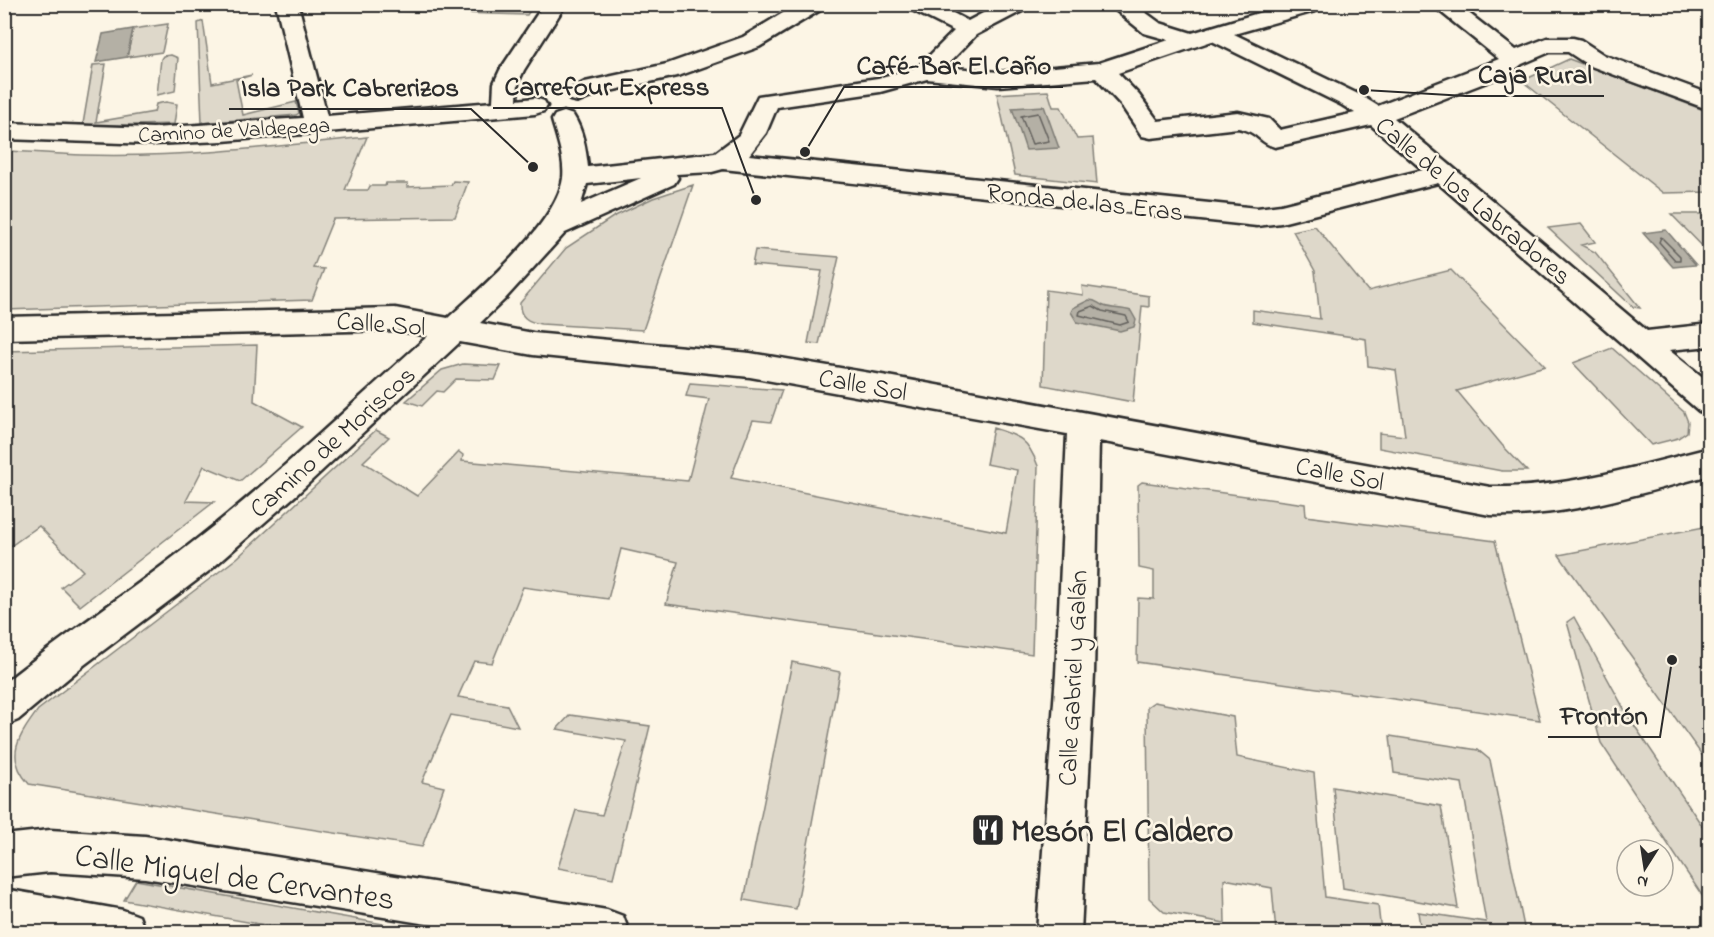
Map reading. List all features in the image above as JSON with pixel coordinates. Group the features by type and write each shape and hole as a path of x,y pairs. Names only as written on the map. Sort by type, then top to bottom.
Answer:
{"street":[{"path":"287,4 317,126"},
{"path":"505,107 506,82 555,4"},
{"path":"579,94 585,101 584,109 576,116 564,120 541,118 536,113 535,105 546,95 564,91 579,94 593,87 673,70 752,42 814,4"},
{"path":"918,4 965,33"},
{"path":"926,72 965,33 1018,4"},
{"path":"1119,4 1152,28 1191,40"},
{"path":"722,161 739,151 752,138 767,101 880,84 926,72 998,79 1102,70 1191,40 1314,4"},
{"path":"1442,4 1514,59"},
{"name":"Calle de los Labradores","path":"1214,33 1351,100 1376,116 1710,402"},
{"path":"1102,70 1130,100 1151,130 1238,120 1260,124 1275,139 1376,116 1502,68 1514,59 1547,45 1573,45 1596,60 1710,103"},
{"name":"Camino de Valdepega","path":"4,131 153,136 223,133 535,105"},
{"name":"Camino de Moriscos","path":"4,707 71,653 206,552 285,484 494,293 555,226 570,198 576,177 573,147 564,120"},
{"name":"Ronda de las Eras","path":"576,177 722,161 1257,218 1445,173"},
{"name":"Ronda de las Eras","path":"555,226 589,213 653,182 722,161"},
{"path":"576,177 594,190 618,198"},
{"name":"Calle Sol","path":"4,328 395,319 531,344 750,365 1083,424 1478,499 1516,504 1547,502 1710,461"},
{"path":"1642,343 1677,337 1710,336"},
{"name":"Calle Gabriel y Galán","path":"1059,933 1075,674 1083,424"},
{"name":"Calle Miguel de Cervantes","path":"4,856 50,851 145,857 606,933"},
{"path":"4,911 123,933"}],"shaded area":[{"path":"392,4 534,5 527,15 394,11"},
{"path":"203,21 212,83 252,75 236,80 243,115 296,102 299,113 202,123 198,23"},
{"path":"168,24 162,52 127,57 133,29"},
{"path":"171,55 178,58 175,91 157,95 161,59 163,56"},
{"path":"1569,59 1709,112 1709,192 1663,193 1522,81"},
{"path":"106,64 96,122 154,112 156,104 166,102 177,104 174,124 94,126 83,124 93,65"},
{"path":"1048,91 1053,107 1061,107 1077,139 1093,138 1097,184 1015,175 997,94"},
{"path":"367,137 345,190 368,190 370,186 385,186 386,183 408,183 407,187 451,185 453,181 468,182 455,217 333,219 313,268 324,269 312,300 5,310 5,151 82,155 153,155 225,151"},
{"path":"693,185 643,330 541,324 528,320 523,315 520,303 566,248 613,217 653,198"},
{"path":"1671,214 1709,214 1709,253"},
{"path":"1581,224 1595,242 1581,245 1595,252 1640,308 1633,307 1548,228"},
{"path":"1315,226 1368,291 1451,270 1545,366 1457,391 1527,471 1502,471 1379,448 1379,433 1405,436 1396,370 1368,366 1366,339 1253,322 1253,310 1320,319 1315,271 1293,231"},
{"path":"755,250 839,257 819,344 808,343 822,271 752,265"},
{"path":"1082,286 1149,296 1149,307 1142,306 1133,402 1043,385 1046,290 1083,295"},
{"path":"257,345 254,401 302,427 240,481 204,466 186,501 214,502 80,606 61,587 83,571 39,526 5,550 5,351"},
{"path":"1612,348 1684,412 1688,422 1687,432 1678,438 1651,445 1573,363"},
{"path":"463,364 501,366 495,380 456,379 443,392 437,391 422,406 406,401 442,370"},
{"path":"690,383 782,390 771,422 753,420 731,478 1006,533 1017,470 986,464 993,428 1022,440 1031,450 1038,466 1032,654 666,604 678,562 621,549 608,599 523,587 492,663 474,661 458,697 507,705 518,727 451,715 422,782 444,787 422,847 29,784 21,774 17,764 17,746 20,737 38,710 237,558 376,430 389,437 363,462 417,496 459,452 463,455 462,461 688,481 709,399 686,396"},
{"path":"1142,482 1305,504 1306,516 1495,541 1540,720 1137,662 1138,598 1154,599 1154,571 1139,568 1138,485"},
{"path":"1710,527 1709,765 1559,555"},
{"path":"1574,617 1628,716 1709,836 1709,906 1675,855 1675,838 1664,838 1601,743 1567,622"},
{"path":"792,662 840,672 796,909 744,900"},
{"path":"1154,702 1233,717 1237,757 1314,773 1325,897 1378,905 1381,932 1276,932 1272,888 1224,879 1225,923 1164,912 1149,898 1147,707"},
{"path":"570,715 650,726 613,878 558,868 576,810 602,815 626,741 557,729"},
{"path":"1390,736 1478,750 1490,760 1525,932 1421,932 1418,912 1486,922 1462,783 1394,773"},
{"path":"1333,787 1441,806 1458,908 1343,888"},
{"path":"136,880 428,932 304,932 124,900"}],"water":[{"path":"133,29 127,57 96,62 103,34"},
{"path":"1044,106 1059,148 1026,150 1012,108"},
{"path":"1666,230 1696,265 1673,267 1643,233"},
{"path":"1089,300 1107,307 1131,311 1136,320 1134,327 1120,331 1077,322 1071,312 1073,308"}],"place":[{"name":"Caja Rural","path":"1364,90"},
{"name":"Café-Bar El Caño","path":"805,152"},
{"name":"Isla Park Cabrerizos","path":"533,167"},
{"name":"Carrefour Express","path":"756,200"},
{"name":"Frontón","path":"1672,660"},
{"name":"Mesón El Caldero","path":"988,830"}]}
